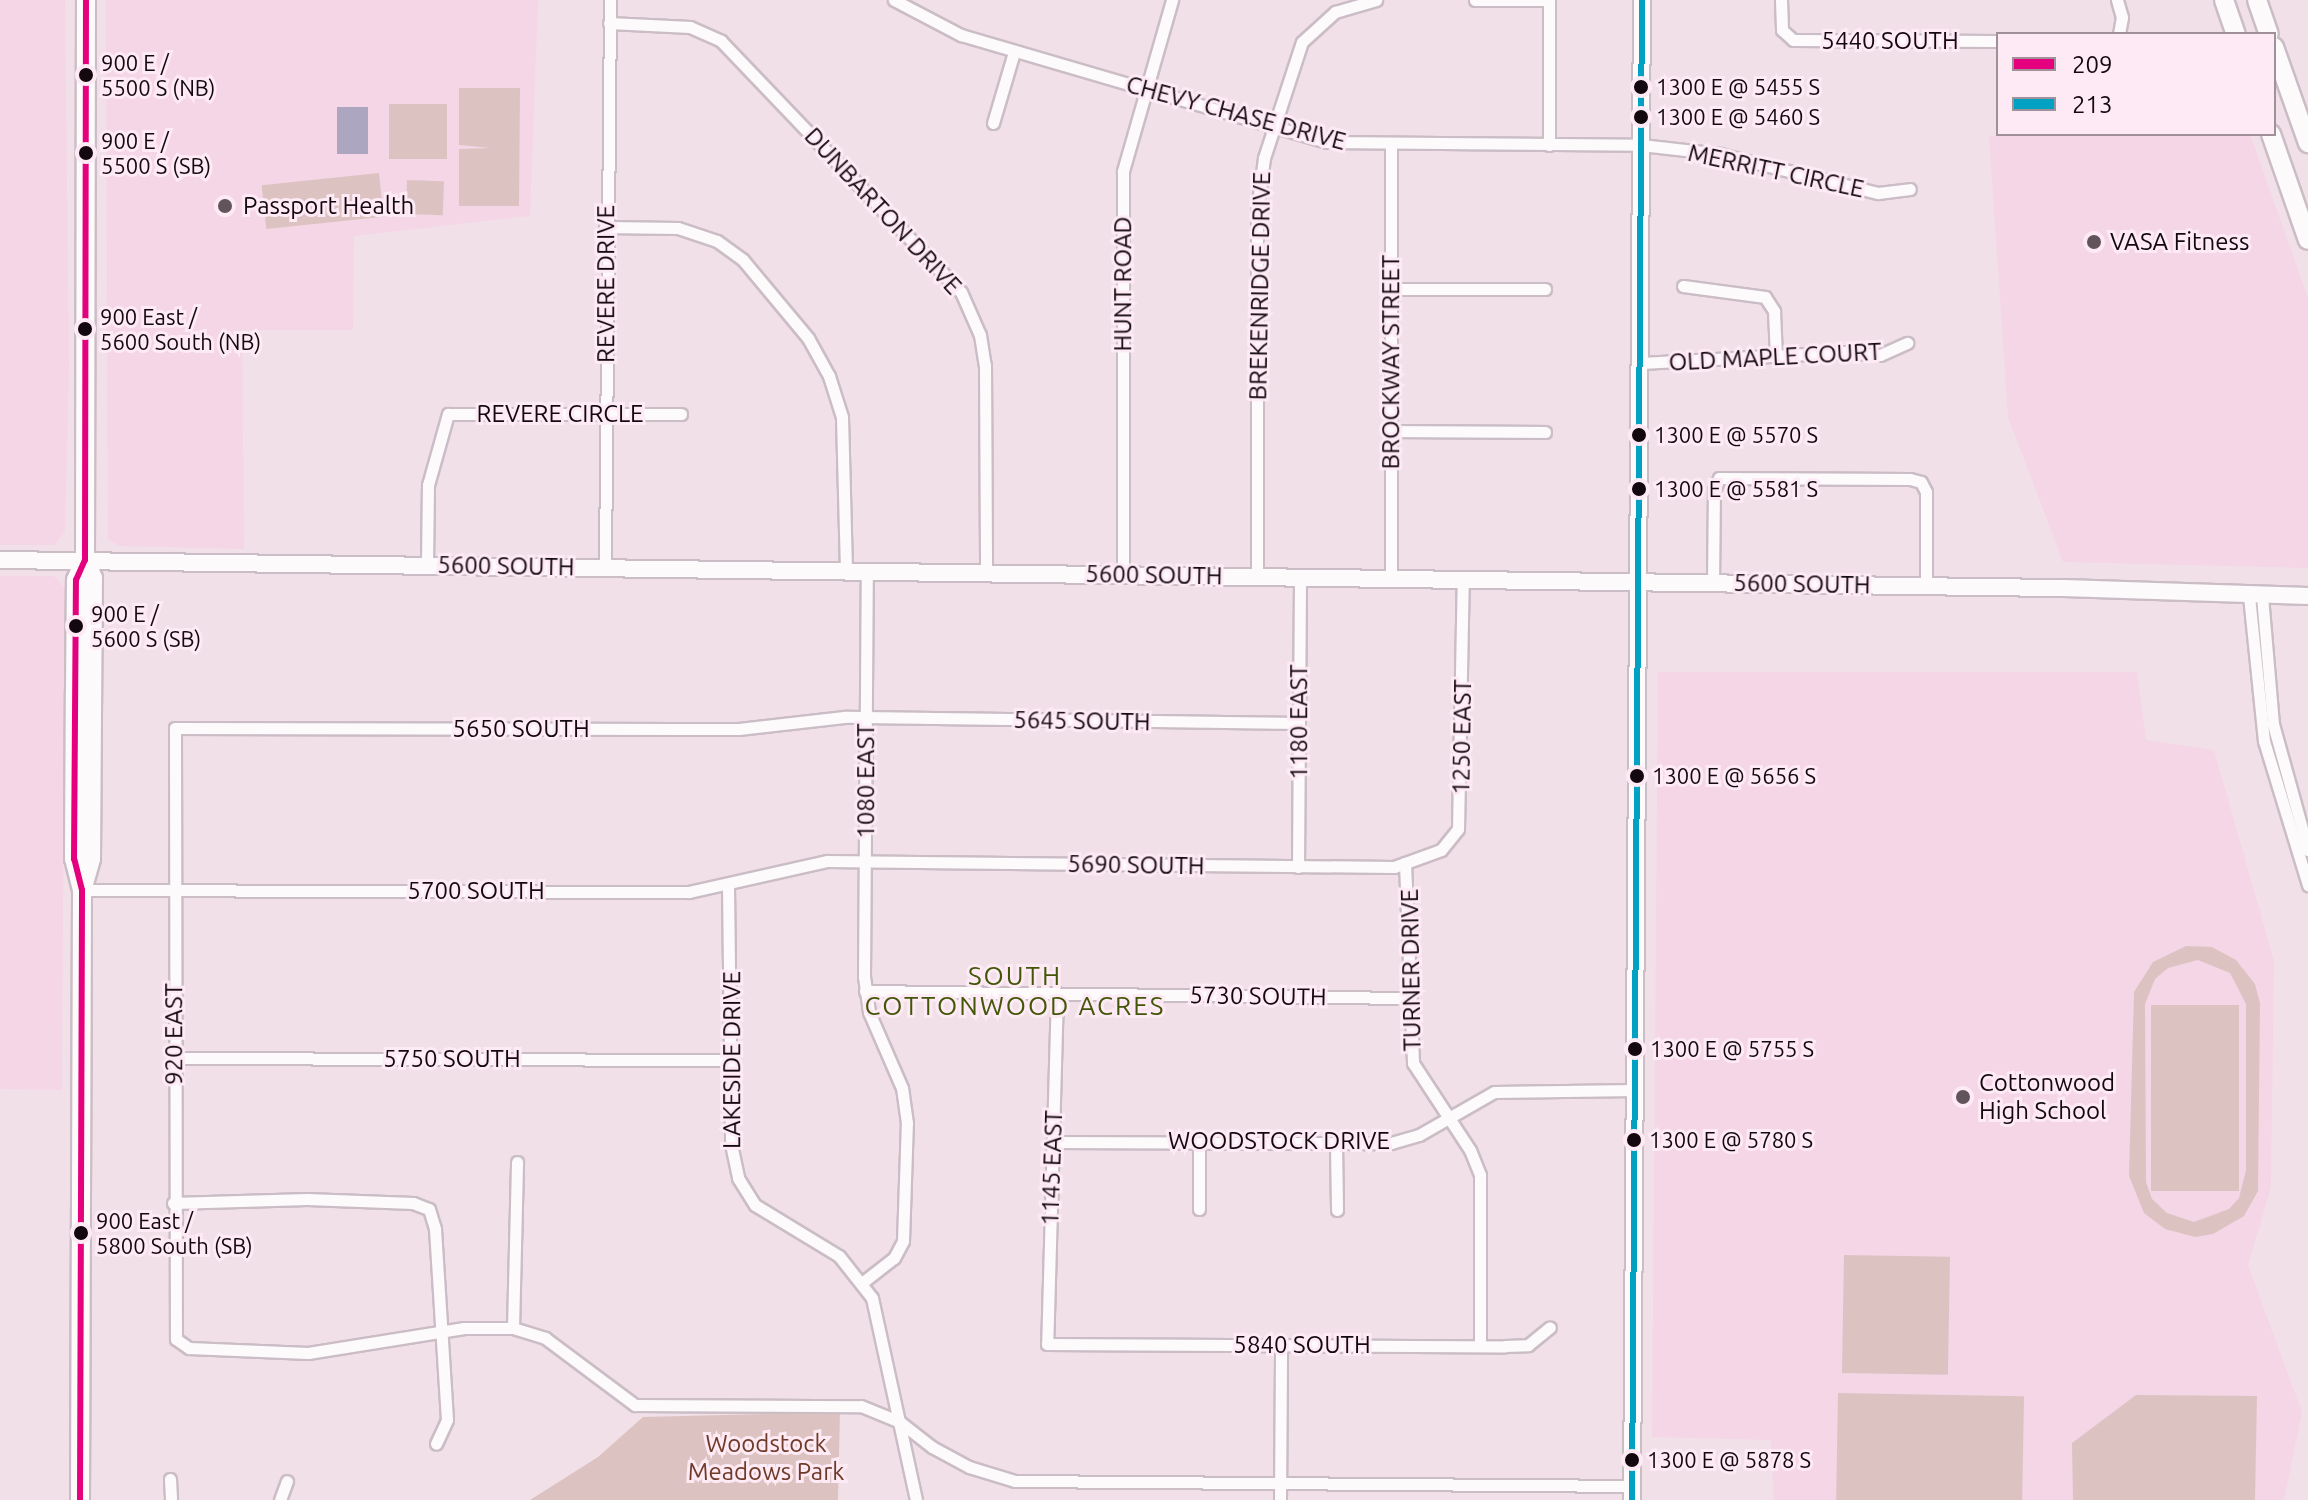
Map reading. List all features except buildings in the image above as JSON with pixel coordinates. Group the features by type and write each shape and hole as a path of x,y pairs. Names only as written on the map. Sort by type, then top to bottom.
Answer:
{"main road":[{"path":"80,1500 82,890 74,859 75,595 85,560 86,0"},
{"path":"1632,1493 1642,0"},
{"path":"2224,0 2235,32"},
{"path":"2257,0 2268,32"},
{"path":"2276,53 2308,143"},
{"path":"2272,136 2308,240"},
{"name":"5600 SOUTH","path":"0,560 1926,586 2308,596"}],"street":[{"name":"REVERE DRIVE","path":"605,567 605,227 610,0"},
{"name":"CHEVY CHASE DRIVE","path":"894,0 950,30 1014,52 1336,144 1641,145"},
{"name":"HUNT ROAD","path":"1123,574 1123,180 1143,90 1172,0"},
{"name":"BREKENRIDGE DRIVE","path":"1257,576 1257,211 1272,127 1292,62 1309,33 1335,12 1376,0"},
{"path":"1475,0 1549,0 1549,145"},
{"name":"5440 SOUTH","path":"1781,0 1784,34 1798,40 1996,41"},
{"path":"2117,0 2120,32"},
{"name":"DUNBARTON DRIVE","path":"609,23 690,27 721,41 961,292 975,320 985,365 986,573"},
{"path":"993,123 1014,52"},
{"name":"BROCKWAY STREET","path":"1391,145 1391,578"},
{"name":"MERRITT CIRCLE","path":"1641,145 1720,154 1878,193 1910,189"},
{"path":"605,227 678,228 717,241 743,260 808,338 829,376 842,417 846,571"},
{"path":"1683,286 1755,293 1768,300 1775,315 1776,356"},
{"path":"1391,289 1545,289"},
{"name":"OLD MAPLE COURT","path":"1641,363 1776,356 1880,355 1907,343"},
{"name":"REVERE CIRCLE","path":"427,565 428,485 448,414 681,414"},
{"path":"1391,431 1545,432"},
{"path":"1713,583 1714,490 1719,478 1921,482 1926,492 1926,586"},
{"name":"1080 EAST","path":"863,1282 894,1258 903,1241 907,1123 902,1088 877,1034 865,991 867,571"},
{"name":"1180 EAST","path":"1298,867 1300,577"},
{"name":"1250 EAST","path":"1405,863 1441,850 1461,816 1463,579"},
{"path":"2256,596 2273,724 2308,850"},
{"path":"2256,596 2264,741 2308,885"},
{"name":"5645 SOUTH","path":"866,717 1299,723"},
{"name":"5650 SOUTH","path":"175,728 715,730 866,717"},
{"name":"920 EAST","path":"175,728 173,1203 176,1339 189,1348 308,1353 442,1332"},
{"name":"5700 SOUTH","path":"82,890 689,892 728,886 804,863 865,861"},
{"name":"5690 SOUTH","path":"865,861 1383,868 1405,863"},
{"name":"TURNER DRIVE","path":"1405,863 1413,1063 1448,1116 1480,1175 1480,1346"},
{"name":"LAKESIDE DRIVE","path":"728,886 732,1158 745,1192 771,1217 819,1240 863,1282 879,1318 916,1500"},
{"name":"5730 SOUTH","path":"865,991 1410,998"},
{"name":"1145 EAST","path":"1047,1344 1057,993"},
{"name":"5750 SOUTH","path":"173,1058 731,1060"},
{"name":"WOODSTOCK DRIVE","path":"1053,1142 1391,1143 1419,1135 1494,1092 1635,1090"},
{"path":"1199,1143 1199,1209"},
{"path":"1336,1144 1337,1210"},
{"path":"513,1328 517,1162"},
{"path":"173,1203 307,1199 425,1206 434,1217 447,1420 436,1444"},
{"name":"5840 SOUTH","path":"1047,1344 1528,1345 1550,1327"},
{"path":"442,1332 513,1328 545,1338 635,1405 861,1406 900,1422 949,1457 1015,1481 1632,1493"},
{"path":"1280,1500 1281,1345"},
{"path":"170,1479 171,1500"},
{"path":"280,1500 287,1481"}],"shaded area":[{"path":"0,0 65,0 69,367 65,532 54,545 0,545"},
{"path":"106,0 538,0 530,216 354,236 353,330 242,330 244,549 119,546 108,539"},
{"path":"337,107 368,107 368,154 337,154"},
{"path":"1989,136 2251,136 2308,298 2308,568 2063,562 2008,417"},
{"path":"0,576 54,576 65,588 62,1090 0,1089"},
{"name":"Cottonwood High School","path":"1658,672 2137,672 2146,740 2214,750 2274,961 2271,1187 2248,1265 2302,1412 2284,1500 1774,1500 1771,1440 1652,1437"}],"green space":[{"path":"459,88 520,88 519,206 459,206 459,149 490,148 459,145"},
{"path":"389,104 447,104 447,159 389,159"},
{"path":"379,173 384,217 266,229 262,185"},
{"path":"407,180 444,181 443,215 406,214"},
{"path":"2186,946 2212,947 2236,960 2255,984 2260,1003 2258,1191 2244,1216 2213,1234 2195,1237 2165,1229 2144,1213 2129,1176 2134,992 2153,962","holes":["2198,960 2230,973 2246,1004 2246,1170 2239,1198 2229,1209 2194,1222 2167,1213 2152,1199 2146,1182 2145,1004 2155,979 2168,968"]},
{"path":"2151,1005 2239,1005 2239,1191 2151,1191"},
{"path":"1844,1255 1950,1257 1948,1375 1842,1373"},
{"path":"1838,1393 2024,1396 2022,1500 1836,1500"},
{"path":"2136,1395 2257,1396 2255,1500 2073,1500 2072,1443"},
{"name":"Woodstock Meadows Park","path":"840,1412 838,1500 530,1500 598,1457 643,1417"}],"transit line":[{"name":"209","path":"80,1500 82,890 74,859 76,580 85,560 86,0"},
{"name":"213","path":"1632,1500 1642,0"}],"place":[{"name":"900 E / 5500 S (NB)","path":"86,75"},
{"name":"1300 E @ 5455 S","path":"1641,87"},
{"name":"1300 E @ 5460 S","path":"1641,117"},
{"name":"900 E / 5500 S (SB)","path":"86,153"},
{"name":"Passport Health","path":"225,206"},
{"name":"VASA Fitness","path":"2094,242"},
{"name":"900 East / 5600 South (NB)","path":"85,329"},
{"name":"1300 E @ 5570 S","path":"1639,435"},
{"name":"1300 E @ 5581 S","path":"1639,489"},
{"name":"900 E / 5600 S (SB)","path":"76,626"},
{"name":"1300 E @ 5656 S","path":"1637,776"},
{"name":"1300 E @ 5755 S","path":"1635,1049"},
{"name":"Cottonwood High School","path":"1963,1097"},
{"name":"1300 E @ 5780 S","path":"1634,1140"},
{"name":"900 East / 5800 South (SB)","path":"81,1233"},
{"name":"1300 E @ 5878 S","path":"1632,1460"}],"district":[{"name":"SOUTH COTTONWOOD ACRES","path":"1015,991"}]}
